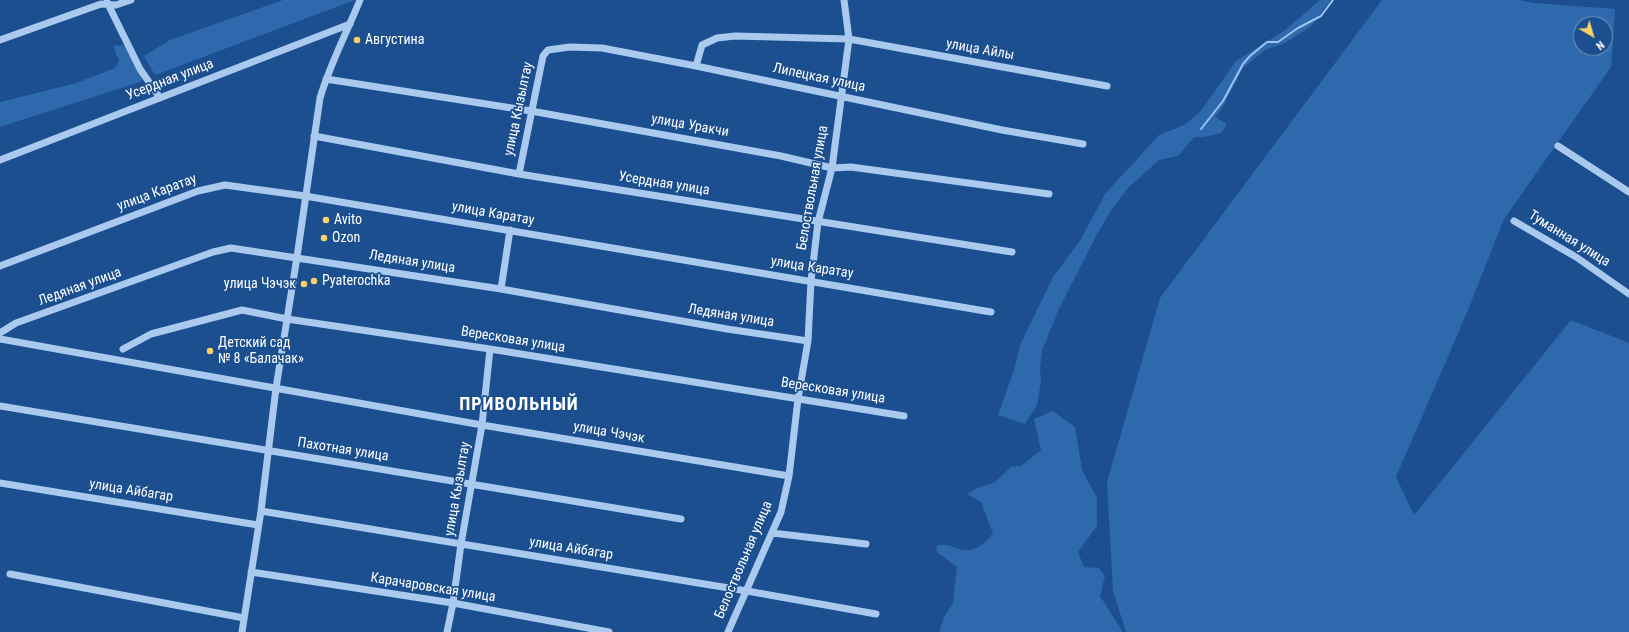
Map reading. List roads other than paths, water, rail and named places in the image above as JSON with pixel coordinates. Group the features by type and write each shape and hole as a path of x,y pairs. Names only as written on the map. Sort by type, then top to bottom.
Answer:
{"street":[{"path":"0,40 107,2 116,5 131,0"},
{"path":"242,630 260,511 276,388 320,98 326,79 360,0"},
{"name":"Белоствольная улица","path":"728,632 781,512 789,476 798,399 808,341 811,281 818,222 832,168 849,39 844,0"},
{"path":"107,2 140,69 160,98"},
{"name":"Усердная улица","path":"0,160 350,24"},
{"name":"улица Айлы","path":"696,66 702,45 718,38 758,36 849,39 1107,86"},
{"name":"Липецкая улица","path":"548,50 570,47 602,48 696,66 1002,130 1083,144"},
{"name":"улица Кызылтау","path":"519,174 543,56 548,50"},
{"name":"улица Уракчи","path":"326,79 531,112 781,156 832,168 851,167 1049,194"},
{"name":"Усердная улица","path":"314,136 519,174 1012,252"},
{"path":"1558,146 1629,192"},
{"name":"улица Каратау","path":"0,266 198,191 225,185 305,196 991,312"},
{"name":"Туманная улица","path":"1514,221 1576,257 1629,294"},
{"path":"501,289 510,230"},
{"name":"Ледяная улица","path":"0,333 16,323 213,252 232,248 501,289 727,329 808,341"},
{"name":"Вересковая улица","path":"123,349 151,334 242,310 287,319 490,349 904,416"},
{"name":"улица Чэчэк","path":"0,339 482,425 789,476"},
{"name":"улица Кызылтау","path":"447,632 482,425 490,349"},
{"name":"Пахотная улица","path":"0,406 681,519"},
{"name":"улица Айбагар","path":"0,483 258,525"},
{"name":"улица Айбагар","path":"260,511 747,591 876,614"},
{"path":"772,533 866,544"},
{"name":"Карачаровская улица","path":"251,572 453,603 609,632"},
{"path":"10,574 244,618"}],"waterway":[{"path":"1201,129 1223,101 1243,64 1250,56 1267,42 1278,42 1298,28 1321,16 1333,0"}],"place":[{"name":"Августина","path":"357,40"},
{"name":"Avito","path":"326,220"},
{"name":"Ozon","path":"324,238"},
{"name":"Pyaterochka","path":"314,281"},
{"name":"улица Чэчэк","path":"304,284"},
{"name":"Детский сад № 8 «Балачак»","path":"210,351"}],"district":[{"name":"ПРИВОЛЬНЫЙ","path":"519,405"}]}
